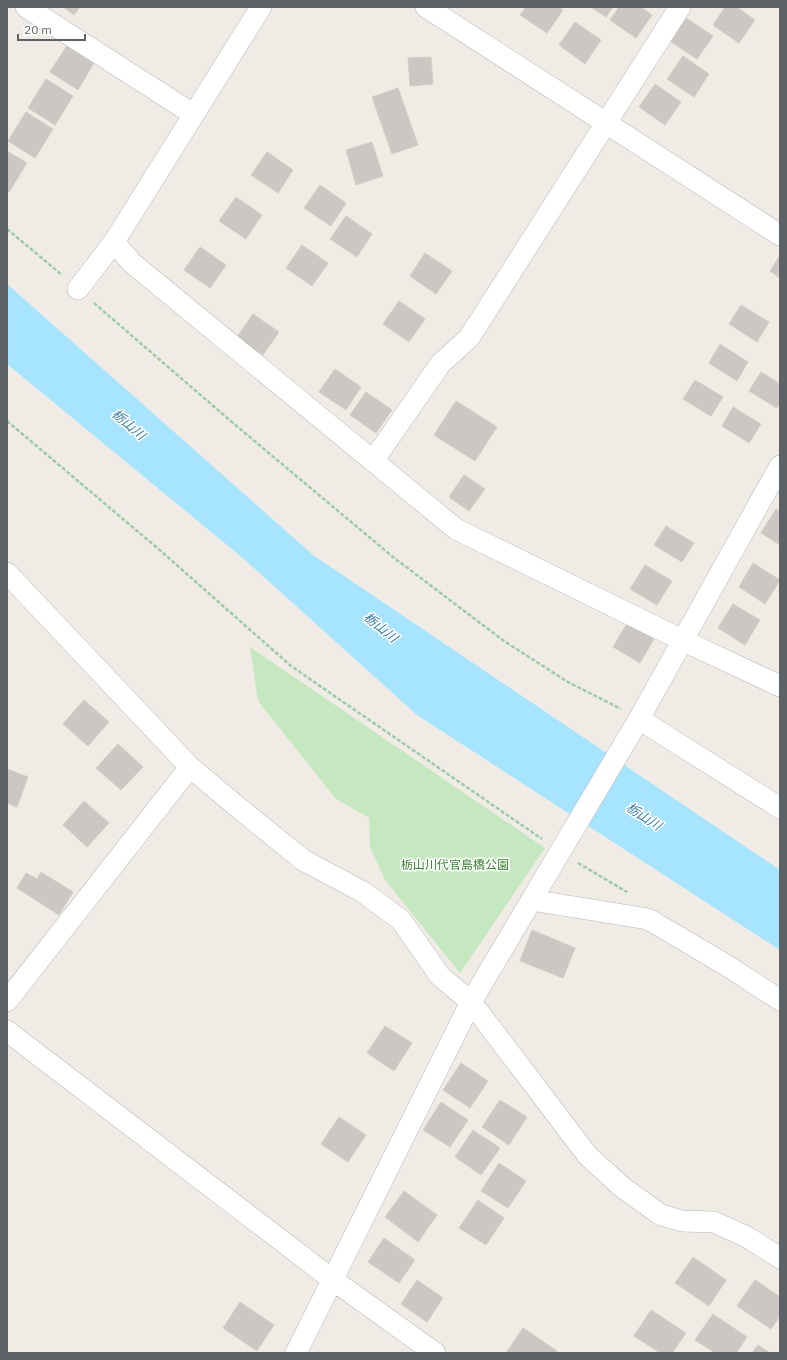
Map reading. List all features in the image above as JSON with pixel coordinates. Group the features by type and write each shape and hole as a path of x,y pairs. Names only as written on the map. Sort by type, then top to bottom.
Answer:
{"street":[{"path":"26,7 194,114"},
{"path":"78,290 114,242 261,7"},
{"path":"426,7 607,122 780,235"},
{"path":"373,461 440,363 469,338 680,7"},
{"path":"114,242 132,263 456,529 682,640 780,686"},
{"path":"296,1353 471,1002 638,719 780,466"},
{"path":"7,573 190,767 303,860 363,892 401,920 440,976 471,1002 588,1156 622,1187 661,1215 682,1221 714,1222 747,1237 780,1258"},
{"path":"638,719 780,808"},
{"path":"7,1001 190,767"},
{"path":"532,900 648,919 726,965 780,1000"},
{"path":"7,1031 333,1280 435,1353"}],"path":[{"path":"7,229 392,557 504,641 568,682 638,719"},
{"path":"7,422 162,552 291,666 560,852"}],"green space":[{"name":"栃山川代官島橋公園","path":"250,647 545,848 460,973 385,880 370,847 369,818 336,799 258,701"}],"water":[{"name":"栃山川","path":"7,284 313,555 780,870 780,950 417,715 244,559 7,364"}],"building":[{"path":"63,7 80,7 74,15"},
{"path":"526,7 559,7 563,10 547,33 520,15"},
{"path":"591,7 613,7 606,17"},
{"path":"619,7 641,7 652,15 636,38 610,20"},
{"path":"725,7 737,7 755,20 739,43 713,25"},
{"path":"686,18 713,36 697,59 670,41"},
{"path":"575,22 601,40 585,64 559,45"},
{"path":"68,44 95,61 78,90 50,72"},
{"path":"683,56 709,74 694,97 667,79"},
{"path":"431,57 433,84 410,86 408,58"},
{"path":"46,79 73,96 55,125 28,108"},
{"path":"655,84 681,102 665,125 639,107"},
{"path":"398,88 418,145 392,154 372,97"},
{"path":"26,112 53,129 35,158 8,141"},
{"path":"372,142 383,176 356,185 346,150"},
{"path":"7,151 27,163 9,192 7,191"},
{"path":"267,152 293,170 278,193 251,175"},
{"path":"320,185 346,203 331,226 304,208"},
{"path":"236,197 262,215 246,239 219,221"},
{"path":"346,216 372,234 357,257 330,239"},
{"path":"302,245 328,263 312,286 286,268"},
{"path":"200,247 226,265 210,288 184,270"},
{"path":"425,253 452,271 436,294 410,276"},
{"path":"780,255 780,278 770,271"},
{"path":"399,301 425,319 409,342 383,324"},
{"path":"741,305 769,322 757,342 729,324"},
{"path":"253,314 279,332 263,355 237,337"},
{"path":"720,344 748,362 737,381 709,363"},
{"path":"335,369 361,387 346,410 319,392"},
{"path":"761,372 780,384 780,403 777,408 749,391"},
{"path":"695,380 723,397 711,416 683,399"},
{"path":"366,392 392,410 376,433 350,415"},
{"path":"456,401 497,427 475,461 434,435"},
{"path":"733,407 761,424 749,443 722,426"},
{"path":"464,475 485,489 469,511 449,497"},
{"path":"776,509 780,512 780,545 761,533"},
{"path":"666,526 694,543 682,562 654,545"},
{"path":"753,563 780,580 765,604 739,587"},
{"path":"645,565 672,581 657,605 630,589"},
{"path":"733,604 760,620 745,645 718,628"},
{"path":"628,622 654,639 640,663 613,647"},
{"path":"84,700 109,722 88,746 63,724"},
{"path":"118,744 143,767 121,790 96,768"},
{"path":"7,769 28,777 17,807 7,803"},
{"path":"84,801 109,823 87,847 63,825"},
{"path":"41,872 73,892 59,915 17,888 26,873 37,879"},
{"path":"532,930 575,948 563,978 520,961"},
{"path":"385,1026 412,1043 394,1071 367,1053"},
{"path":"461,1063 488,1081 470,1108 443,1090"},
{"path":"500,1100 527,1117 509,1145 482,1127"},
{"path":"441,1102 468,1120 450,1147 423,1130"},
{"path":"339,1117 366,1135 348,1162 321,1144"},
{"path":"473,1130 500,1148 481,1175 455,1157"},
{"path":"499,1163 526,1181 508,1208 481,1191"},
{"path":"404,1191 437,1215 418,1242 385,1217"},
{"path":"478,1200 504,1218 486,1245 459,1228"},
{"path":"384,1238 415,1260 399,1283 368,1262"},
{"path":"693,1257 726,1280 709,1306 675,1283"},
{"path":"417,1280 443,1298 427,1322 401,1304"},
{"path":"755,1280 780,1297 780,1316 771,1329 737,1306"},
{"path":"240,1302 274,1325 257,1351 223,1328"},
{"path":"651,1310 686,1333 672,1353 660,1353 634,1336"},
{"path":"713,1314 747,1337 736,1353 715,1353 695,1340"},
{"path":"523,1328 557,1351 555,1353 506,1353"},
{"path":"758,1345 770,1353 752,1353"}]}
